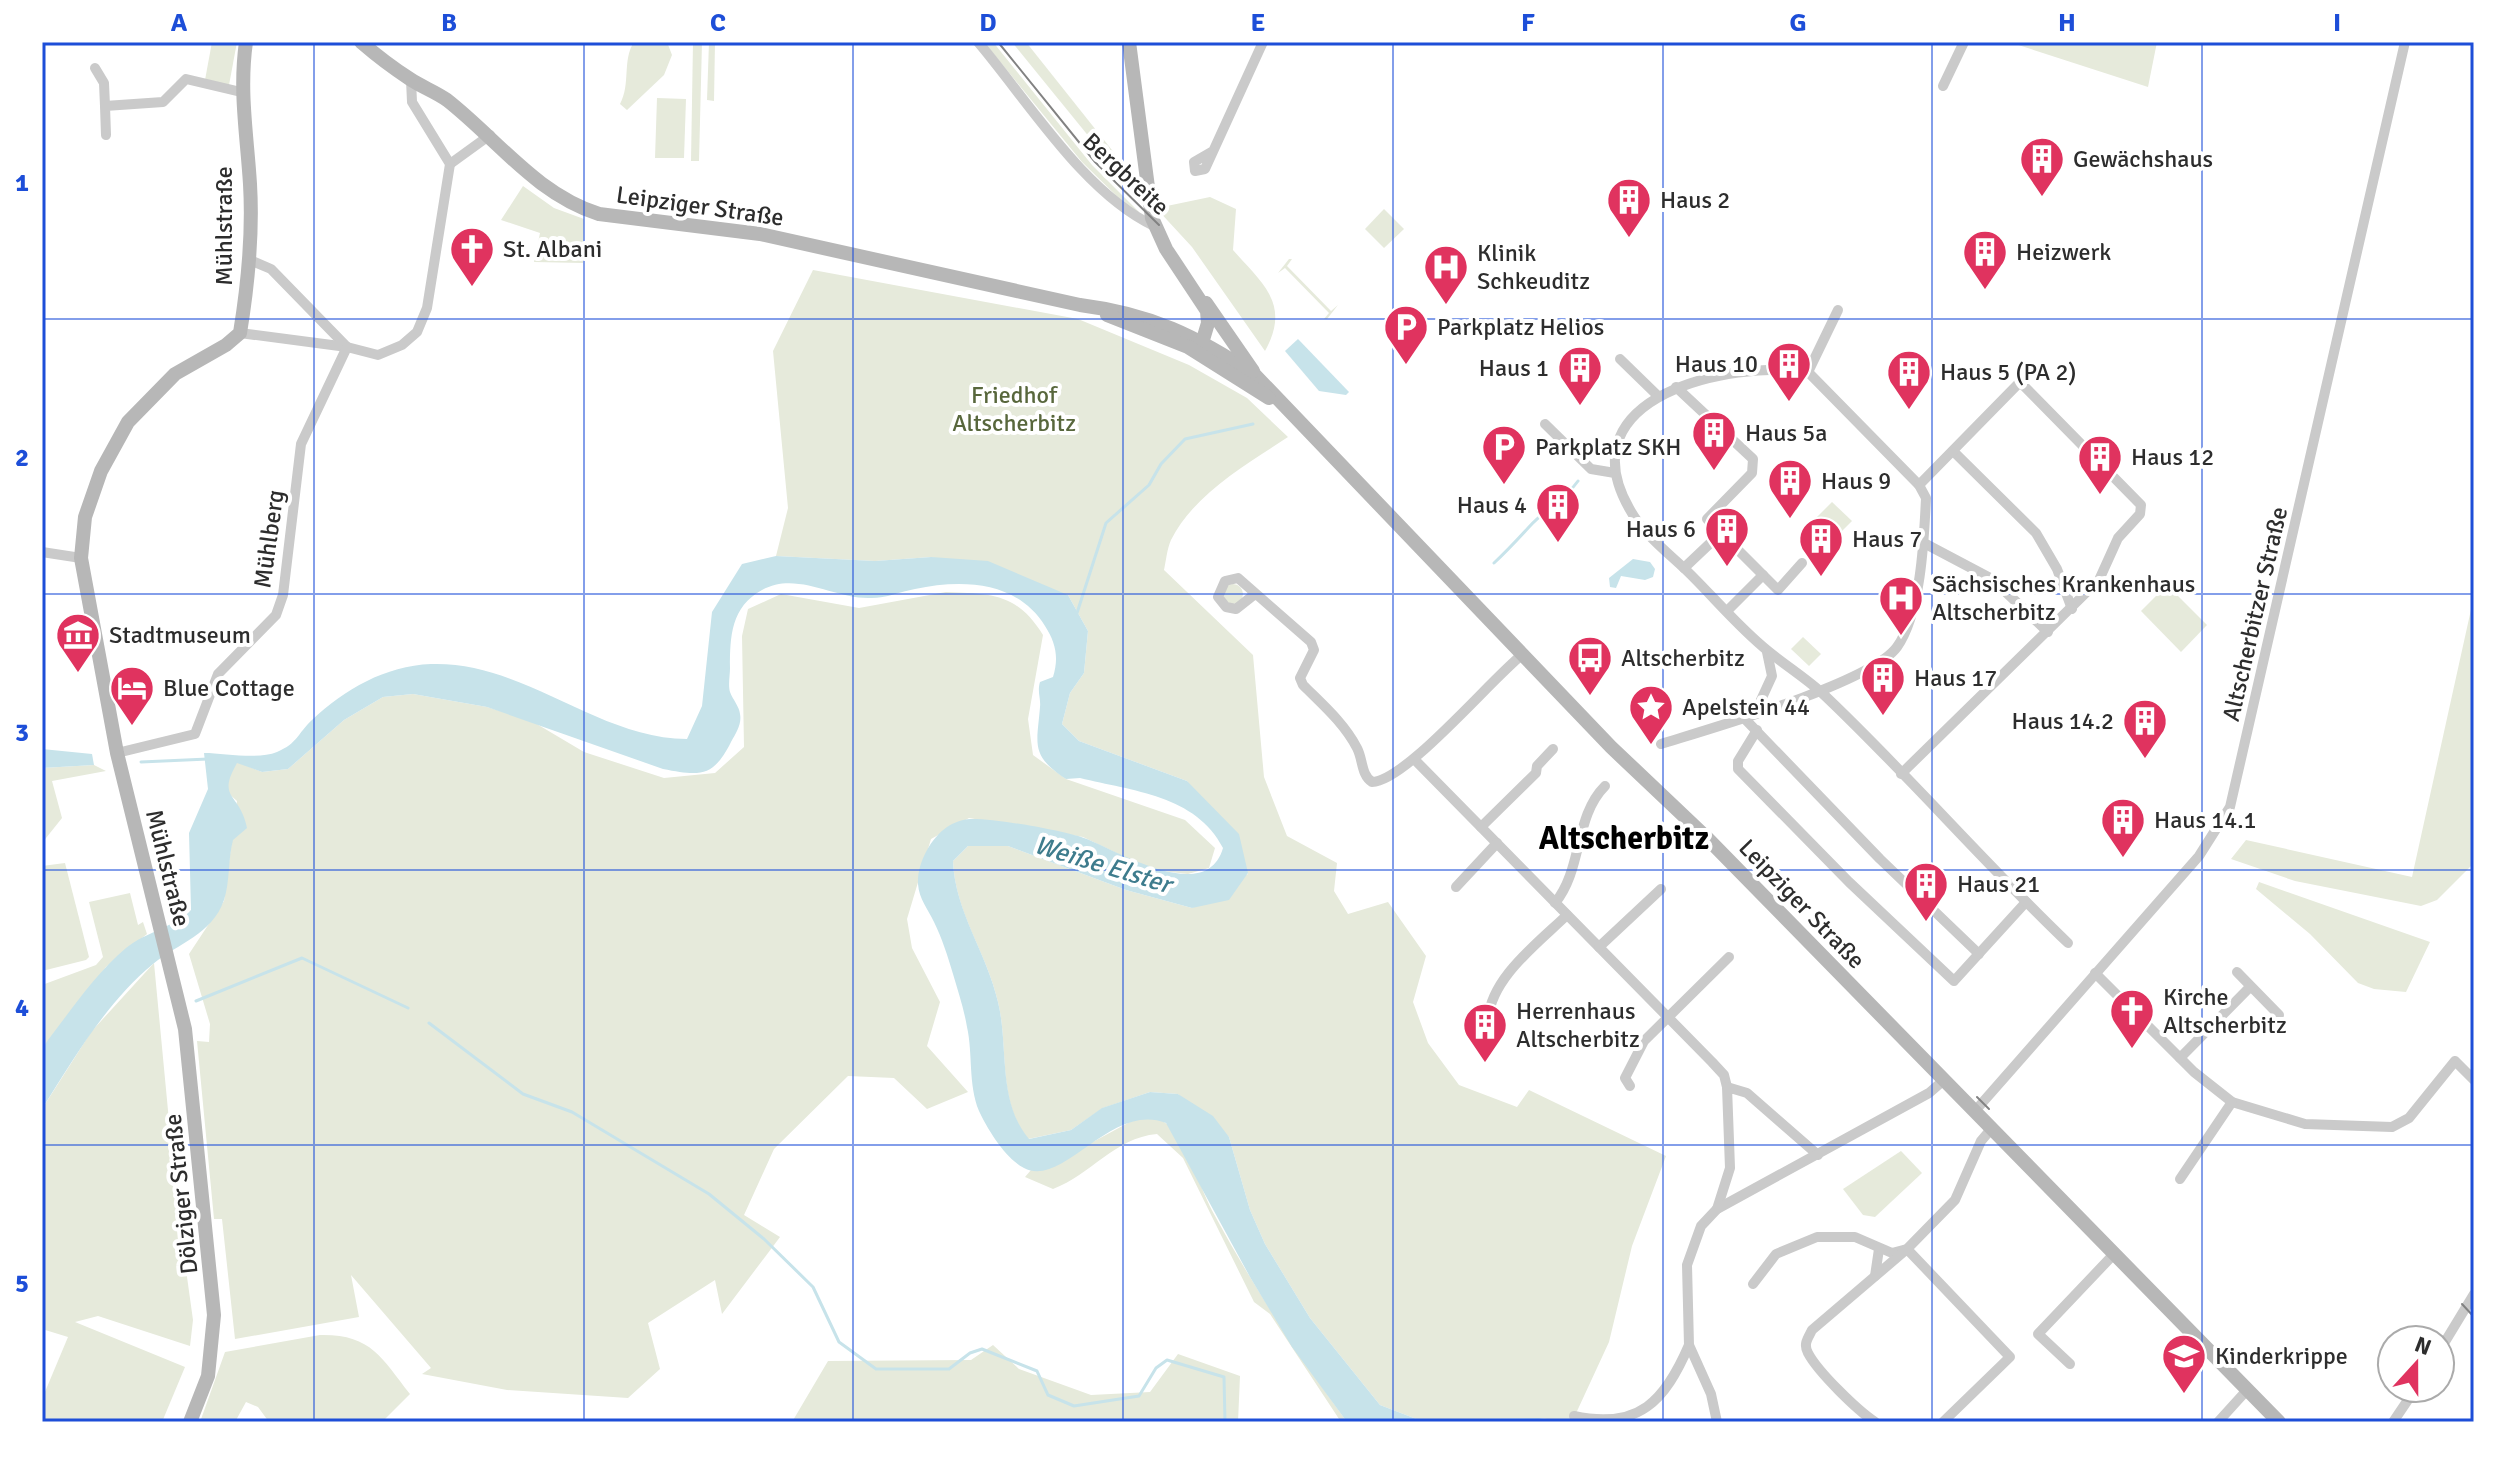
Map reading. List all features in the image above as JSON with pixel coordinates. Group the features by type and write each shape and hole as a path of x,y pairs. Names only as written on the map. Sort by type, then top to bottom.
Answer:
{"street":[{"name":"Mühlstraße","path":"168,959 117,753 81,558 85,517 97,482 128,422 175,374 226,345 240,333 250,260 250,185 241,92 246,42"},
{"name":"Bergbreite","path":"978,42 1071,156 1133,216 1154,226 1173,260 1202,298"},
{"path":"1129,42 1154,226"},
{"path":"1213,151 1263,42"},
{"path":"1943,86 1964,42"},
{"name":"Altscherbitzer Straße","path":"1975,1111 2199,856 2230,807 2405,42"},
{"name":"Leipziger Straße","path":"363,44 411,80 443,97 490,135 531,177 559,199 599,214 760,234 1080,305 1116,309 1180,329 1201,347 1255,375"},
{"path":"95,68 104,83 106,135"},
{"path":"105,106 168,101 186,79 241,92"},
{"path":"240,333 347,347 378,355 402,345 417,332 427,308 450,164 412,102 411,80"},
{"path":"450,164 490,135"},
{"path":"250,260 271,269 347,347"},
{"path":"1201,347 1208,317 1202,298"},
{"name":"Leipziger Straße","path":"1202,298 1255,375 1292,415 2279,1422"},
{"name":"Leipziger Straße","path":"1080,305 1201,347"},
{"path":"1808,372 1838,310"},
{"path":"1219,358 1227,332"},
{"name":"Mühlberg","path":"117,753 195,734 218,674 276,615 283,595 301,444 347,347"},
{"name":"Leipziger Straße","path":"1219,358 1292,415"},
{"path":"1620,359 1657,395"},
{"path":"1661,744 1819,691 1872,667 1895,650 1911,616 1926,498 1919,485 1808,372 1729,375 1676,387 1657,395 1630,420 1619,436 1615,473 1629,508 1650,538 1766,650 1819,691 2068,943"},
{"path":"1901,774 2099,580 2113,547 2140,514 2141,505 2020,382 1919,485"},
{"path":"1676,387 1753,459 1752,473 1707,519 1778,590 1802,563"},
{"path":"1545,424 1591,469 1615,473"},
{"path":"1953,451 2036,533 2057,569 2072,609"},
{"path":"1684,568 1721,533"},
{"path":"1922,542 1992,579 2048,632"},
{"path":"42,552 81,558"},
{"path":"1727,611 1763,575"},
{"path":"1255,594 1311,642 1314,650 1300,678 1303,685 1345,727 1359,751 1365,776 1372,782 1385,780 1414,759 1523,654"},
{"path":"1755,713 1772,676 1766,650"},
{"path":"1743,717 1863,841 1979,954"},
{"path":"1757,730 1738,761 1738,769 1954,981 2026,902"},
{"path":"1481,827 1536,773 1537,766 1553,749"},
{"path":"1414,759 1724,1075 1730,1168 1717,1209"},
{"path":"1555,903 1569,879 1590,805 1605,786"},
{"path":"1456,887 1497,843"},
{"path":"1599,947 1661,889"},
{"path":"1488,1023 1488,1005 1501,984 1567,915"},
{"path":"1630,1086 1625,1078 1644,1041 1729,957"},
{"name":"Dölziger Straße","path":"168,959 185,1029 213,1284 214,1344 208,1376 190,1422"},
{"path":"2237,972 2279,1015"},
{"path":"2095,973 2180,1058 2232,1102 2305,1124 2392,1127 2409,1118 2455,1061 2474,1080"},
{"path":"2180,1058 2250,987"},
{"path":"1574,1416 1611,1421 1648,1406 1675,1378 1689,1345 1689,1253 1701,1226 1717,1209 1929,1093 1944,1080"},
{"path":"1727,1087 1747,1093 1818,1155"},
{"path":"2180,1179 2232,1102"},
{"path":"1875,1422 1822,1370 1808,1353 1806,1342 1812,1330 1907,1249 1955,1200 1981,1141 1992,1128"},
{"path":"1753,1284 1776,1254 1817,1237 1855,1237 1892,1253 1907,1249"},
{"path":"1875,1276 1879,1249"},
{"path":"1907,1249 2010,1357 1943,1422"},
{"path":"2070,1364 2038,1334 2114,1254"},
{"path":"2456,1324 2474,1294"},
{"path":"1689,1345 1711,1394 1717,1422"},
{"path":"2218,1422 2247,1390"},
{"path":"2393,1422 2405,1404"}],"green space":[{"path":"212,42 237,42 229,85 205,80"},
{"path":"634,42 667,42 672,55 664,75 627,110 620,104 628,56"},
{"path":"693,42 702,42 699,161 691,161"},
{"path":"709,42 715,42 714,101 707,100"},
{"path":"984,42 993,42 1092,165 1139,212 1135,214 1082,162"},
{"path":"1012,42 1026,42 1135,179 1136,189 1103,154"},
{"path":"2009,42 2157,42 2148,87"},
{"path":"657,98 686,99 684,158 655,158"},
{"path":"523,186 554,208 584,219 583,263 534,262 540,233 501,220"},
{"path":"1159,189 1162,207 1210,197 1236,209 1233,250 1263,285 1274,307 1272,335 1265,351 1192,247 1156,208 1153,190"},
{"path":"1384,209 1404,229 1384,248 1365,229"},
{"path":"1292,259 1287,266 1331,311 1338,305 1327,319 1324,319 1329,313 1285,268 1278,273"},
{"name":"Friedhof Altscherbitz","path":"813,270 1078,319 1189,365 1247,398 1288,437 1223,481 1193,508 1171,540 1164,570 1253,655 1264,777 1287,836 1337,863 1334,891 1348,914 1388,902 1426,956 1413,1002 1428,1043 1459,1085 1517,1107 1529,1090 1666,1156 1632,1246 1609,1342 1572,1422 1539,1418 1419,1420 1380,1405 1310,1318 1265,1244 1250,1210 1229,1137 1178,1094 1150,1092 1103,1108 1071,1130 1028,1139 1018,1124 1008,1091 998,1002 959,898 953,861 968,846 1008,846 1126,890 1192,908 1248,874 1187,781 1079,741 1062,724 1070,693 1084,673 1088,631 1068,595 931,557 875,561 776,556 788,508 773,351"},
{"path":"1832,502 1852,521 1837,536 1817,517"},
{"path":"1233,584 1240,587 1243,594 1240,601 1233,604 1226,601 1223,594 1226,587"},
{"path":"2167,585 2207,625 2181,652 2141,611"},
{"path":"946,592 1002,598 1023,611 1043,635 1028,719 1033,755 1066,779 1185,820 1215,848 1209,868 1188,874 1152,870 1083,837 969,818 931,839 907,919 912,948 940,1002 927,1046 968,1092 927,1109 894,1078 848,1076 774,1149 744,1215 780,1237 722,1314 715,1280 648,1323 660,1369 628,1398 507,1390 422,1374 431,1368 351,1275 359,1317 235,1339 222,1219 214,1219 197,1041 209,1042 210,1024 189,954 224,901 237,801 227,792 227,779 237,762 262,772 288,769 344,720 383,697 413,694 487,707 530,720 584,752 664,778 715,773 744,747 742,636 748,609 781,594 859,608"},
{"path":"2474,596 2474,863 2437,900 2421,906 2295,881 2231,859 2246,840 2412,877"},
{"path":"1803,637 1821,654 1809,666 1791,649"},
{"path":"94,765 106,771 52,781 62,818 42,843 42,768"},
{"path":"65,863 89,957 42,971 42,866"},
{"path":"2259,882 2430,942 2406,992 2374,989 2358,983 2310,934 2256,889"},
{"path":"130,893 138,925 143,922 147,934 106,967 42,1049 42,985 96,965 103,957 89,902"},
{"path":"154,963 177,1205 193,1320 190,1346 98,1316 75,1322 185,1367 162,1422 42,1422 42,1399 68,1337 42,1329 42,1109 91,1032"},
{"path":"1139,1117 1165,1123 1179,1139 1245,1269 1294,1347 1347,1422 1341,1422 1270,1314 1254,1302 1183,1158 1157,1134 1128,1142 1053,1189 1025,1177 1031,1170 1041,1170"},
{"path":"1901,1151 1922,1173 1875,1217 1863,1215 1843,1189"},
{"path":"320,1335 363,1343 382,1359 410,1394 382,1422 269,1422 258,1407 246,1402 235,1422 200,1422 225,1352"},
{"path":"993,1345 1019,1369 1091,1395 1150,1392 1178,1354 1240,1376 1238,1422 792,1422 828,1361 971,1360"}],"water":[{"path":"1298,339 1349,392 1346,395 1319,391 1285,351"},
{"name":"Weiße Elster","path":"776,556 875,561 931,557 988,561 1068,595 1088,631 1084,673 1070,693 1062,724 1079,741 1187,781 1239,834 1248,873 1229,900 1192,908 1126,890 1008,846 968,846 953,861 959,898 998,1002 1012,1108 1029,1139 1071,1130 1102,1108 1150,1092 1178,1094 1213,1116 1229,1137 1250,1210 1265,1244 1310,1318 1380,1405 1419,1420 1539,1418 1562,1422 1347,1422 1292,1347 1166,1123 1146,1119 1126,1124 1055,1167 1039,1171 1024,1168 1010,1158 998,1143 979,1111 963,1007 942,941 919,889 920,868 936,838 947,827 964,820 1010,822 1084,838 1137,862 1180,874 1198,873 1213,865 1223,848 1211,830 1180,806 1120,787 1080,778 1066,779 1046,763 1037,740 1039,689 1040,682 1053,677 1056,657 1052,638 1033,611 1020,600 988,587 952,584 874,598 788,583 762,590 744,605 732,634 729,686 739,711 737,732 718,762 704,772 663,769 487,707 413,694 383,697 344,720 288,769 262,772 237,763 229,790 244,816 247,828 233,840 226,893 219,912 203,930 153,964 120,996 92,1032 42,1109 42,1049 48,1040 84,992 126,948 191,910 189,833 208,789 204,753 251,756 277,752 352,689 382,674 431,664 465,666 497,674 622,726 654,735 687,739 702,706 712,612 742,564"},
{"path":"1633,559 1650,562 1655,569 1653,577 1645,580 1621,576 1616,588 1610,587 1609,578"},
{"path":"42,749 92,754 94,765 42,768"}],"waterway":[{"path":"1077,613 1106,523 1149,485 1161,464 1185,439 1253,424"},
{"path":"1494,563 1578,481"},
{"path":"141,762 208,759"},
{"path":"196,1001 302,958 408,1008"},
{"path":"429,1023 523,1094 572,1112 709,1194 764,1239 813,1287 839,1342 876,1369 949,1369 970,1353 982,1349 1037,1371 1048,1395 1074,1406 1139,1396 1156,1368 1167,1360 1224,1377 1225,1422"}],"tram line":[{"path":"998,42 1095,162 1159,225"},
{"path":"1977,1097 1989,1109"},
{"path":"2462,1304 2474,1317"}],"place":[{"name":"Gewächshaus","path":"2042,198"},
{"name":"Haus 2","path":"1629,239"},
{"name":"St. Albani","path":"472,288"},
{"name":"Heizwerk","path":"1985,291"},
{"name":"Klinik Schkeuditz","path":"1446,306"},
{"name":"Parkplatz Helios","path":"1406,366"},
{"name":"Haus 10","path":"1789,403"},
{"name":"Haus 1","path":"1580,407"},
{"name":"Haus 5 (PA 2)","path":"1909,411"},
{"name":"Haus 5a","path":"1714,472"},
{"name":"Parkplatz SKH","path":"1504,486"},
{"name":"Haus 12","path":"2100,496"},
{"name":"Haus 9","path":"1790,520"},
{"name":"Haus 4","path":"1558,544"},
{"name":"Haus 6","path":"1727,568"},
{"name":"Haus 7","path":"1821,578"},
{"name":"Sächsisches Krankenhaus Altscherbitz","path":"1901,637"},
{"name":"Stadtmuseum","path":"78,674"},
{"name":"Altscherbitz","path":"1590,697"},
{"name":"Haus 17","path":"1883,717"},
{"name":"Blue Cottage","path":"132,727"},
{"name":"Apelstein 44","path":"1651,746"},
{"name":"Haus 14.2","path":"2145,760"},
{"name":"Haus 14.1","path":"2123,859"},
{"name":"Haus 21","path":"1926,923"},
{"name":"Kirche Altscherbitz","path":"2132,1050"},
{"name":"Herrenhaus Altscherbitz","path":"1485,1064"},
{"name":"Kinderkrippe","path":"2184,1395"}],"district":[{"name":"Altscherbitz","path":"1624,838"}]}
